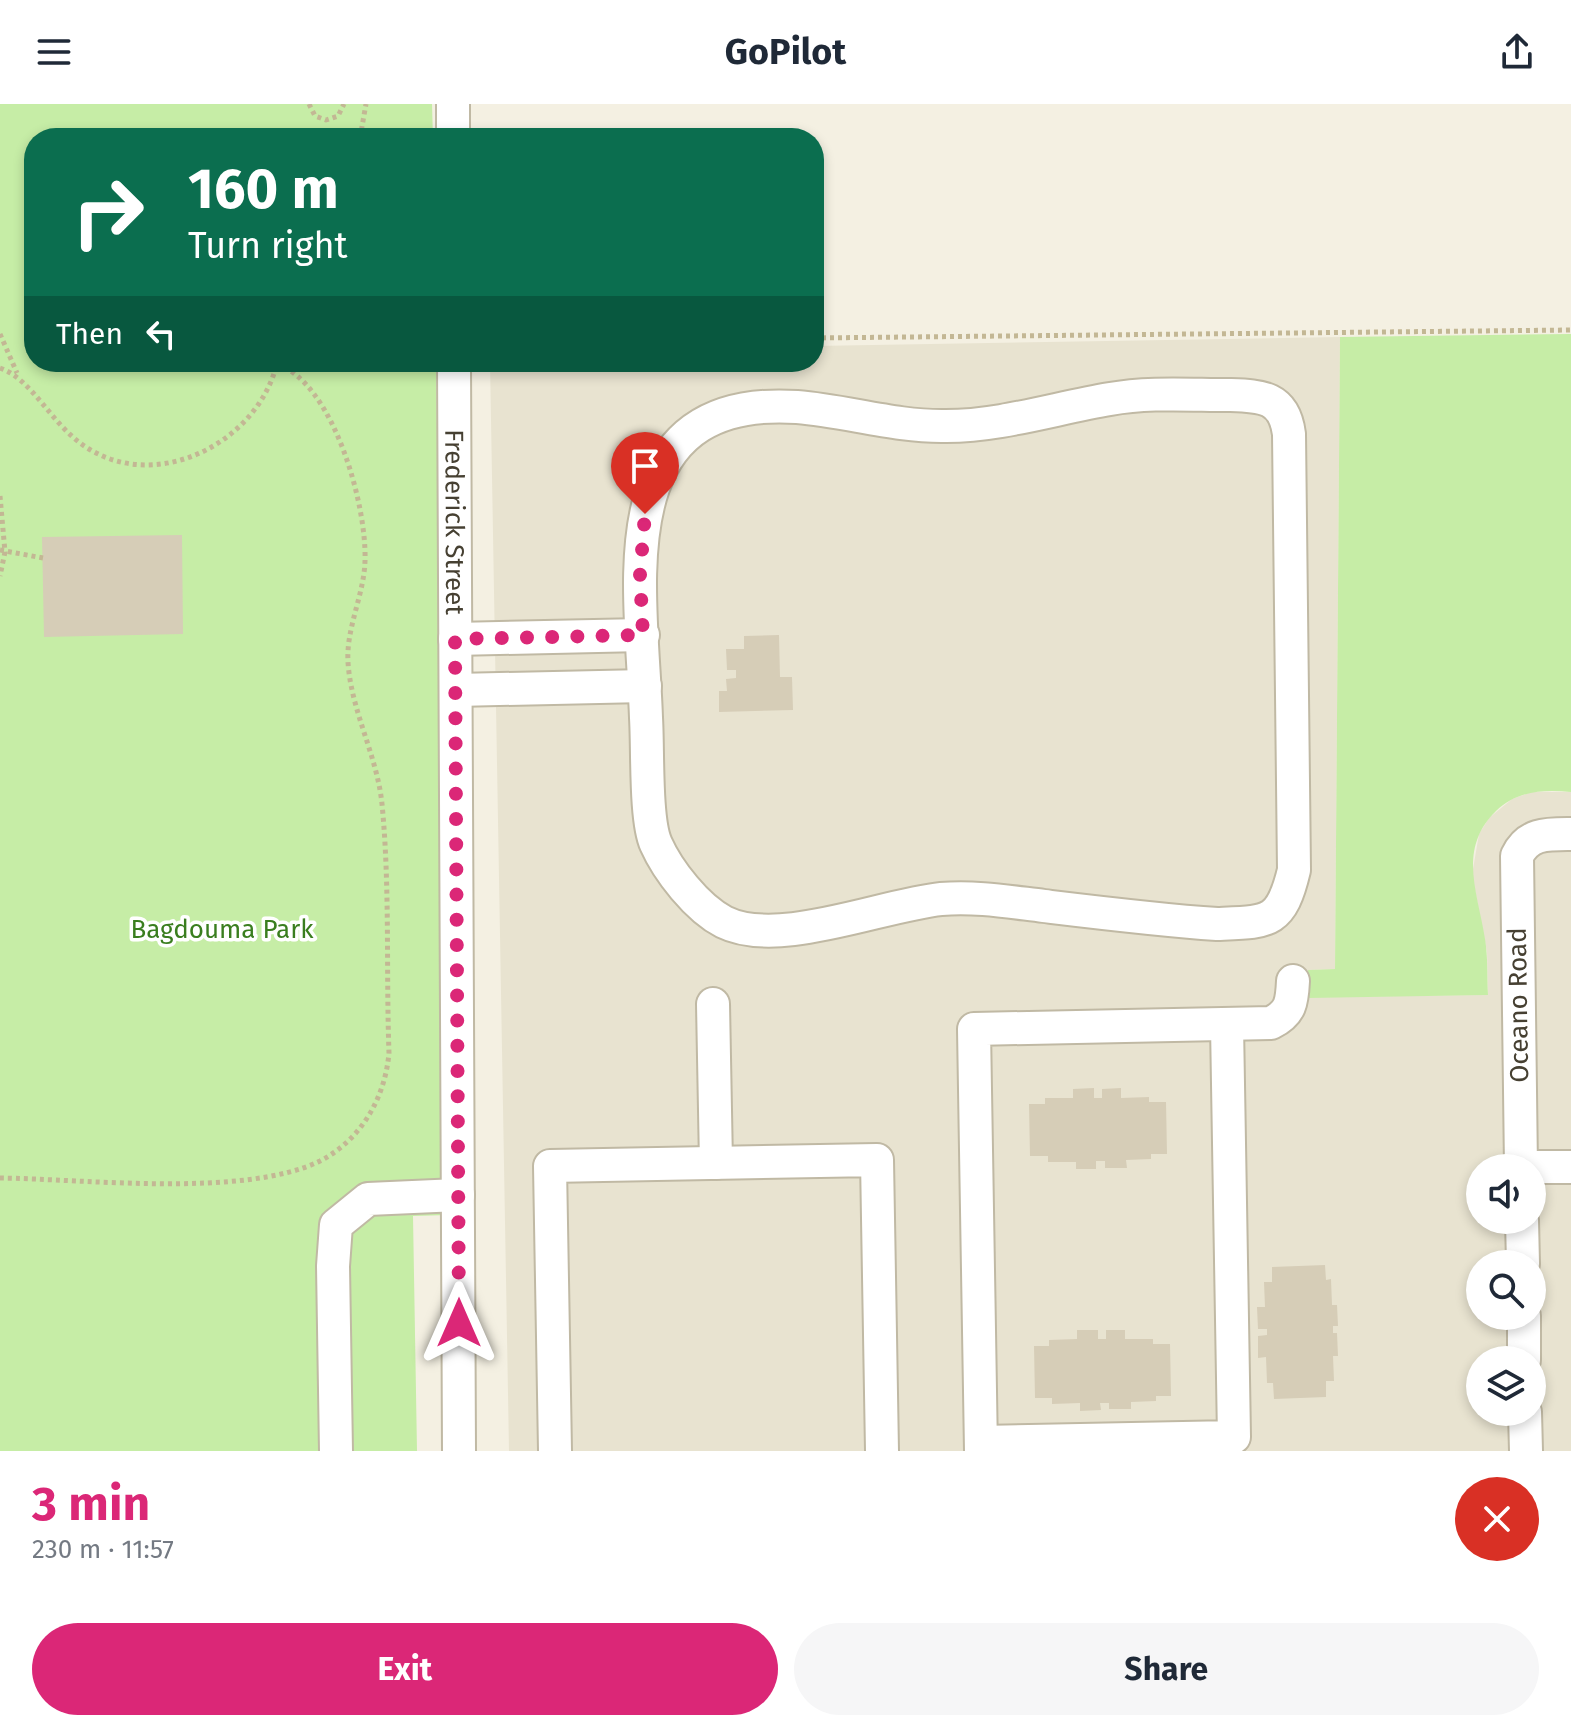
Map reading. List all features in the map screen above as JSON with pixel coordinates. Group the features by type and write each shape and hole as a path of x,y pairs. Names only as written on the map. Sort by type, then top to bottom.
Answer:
{"street":[{"path":"453,104 453,128"},
{"name":"Frederick Street","path":"454,372 459,1451"},
{"path":"1229,395 1270,400 1282,408 1287,420 1294,870 1287,899 1274,916 1251,922 1217,924 984,899 941,899 873,911 819,926 755,930 723,921 694,896 655,842 645,686 640,575 648,496 661,465 685,436 719,415 794,407 908,426 953,426 1115,398 1229,395"},
{"path":"455,639 643,635"},
{"path":"456,690 645,686"},
{"name":"Oceano Road","path":"1521,1154 1517,856 1523,843 1538,836 1571,834"},
{"path":"1227,1025 1234,1437 981,1446 974,1029 1271,1023 1285,1016 1292,1002 1293,981"},
{"path":"713,1004 716,1163"},
{"path":"555,1451 550,1166 877,1160 882,1451"},
{"path":"1546,1168 1571,1167"},
{"path":"336,1451 333,1266 336,1225 368,1199 458,1195"},
{"path":"1525,1426 1526,1451"}],"path":[{"path":"309,104 315,116 326,120 338,116 344,104"},
{"path":"362,128 366,104"},
{"path":"824,338 1571,330"},
{"path":"0,334 18,374 56,424 91,450 142,467 204,452 231,438 264,398 274,372"},
{"path":"0,368 18,374"},
{"path":"0,1178 181,1184 302,1168 322,1160 354,1134 372,1111 383,1087 389,1053 382,805 348,660 365,559 360,506 344,455 314,394 292,372"},
{"path":"0,496 0,576"},
{"path":"2,551 43,558"}],"shaded area":[{"path":"1340,337 1335,969 1308,970 1308,997 1488,995 1487,952 1472,875 1479,834 1489,818 1512,799 1532,792 1571,792 1571,1451 509,1451 490,372 824,372 824,346"}],"green space":[{"name":"Bagdouma Park","path":"0,104 432,104 433,128 24,128 24,372 436,372 449,1215 413,1216 417,1451 0,1451"},
{"path":"1571,334 1571,792 1541,791 1513,799 1496,811 1477,841 1473,872 1486,946 1488,995 1308,998 1308,970 1335,969 1340,337"}],"building":[{"path":"182,535 183,634 44,637 42,537"},
{"path":"779,635 780,677 792,677 793,710 719,712 719,691 727,691 726,679 736,678 736,670 727,670 726,649 744,649 744,636"},
{"path":"1094,1088 1094,1098 1102,1098 1102,1089 1121,1088 1121,1098 1149,1097 1149,1102 1166,1102 1167,1154 1151,1154 1151,1159 1126,1160 1127,1168 1105,1168 1105,1161 1096,1161 1096,1169 1076,1169 1076,1162 1048,1162 1048,1156 1030,1156 1029,1104 1045,1104 1045,1098 1073,1098 1073,1089"},
{"path":"1325,1265 1326,1280 1331,1279 1332,1305 1337,1305 1338,1326 1333,1326 1333,1333 1337,1333 1338,1356 1333,1356 1334,1381 1326,1381 1326,1397 1274,1399 1273,1383 1267,1383 1266,1357 1258,1358 1258,1336 1267,1335 1267,1329 1258,1329 1257,1307 1265,1307 1264,1282 1272,1282 1272,1267"},
{"path":"1077,1330 1098,1330 1098,1339 1106,1339 1106,1330 1125,1330 1125,1339 1153,1339 1153,1344 1170,1344 1171,1396 1156,1396 1156,1401 1131,1402 1131,1409 1109,1409 1109,1403 1100,1403 1101,1410 1080,1411 1080,1403 1052,1404 1052,1398 1035,1398 1034,1346 1049,1346 1049,1340 1077,1339"}],"route":[{"path":"459,1323 455,639 643,635 640,575 645,514"}]}
